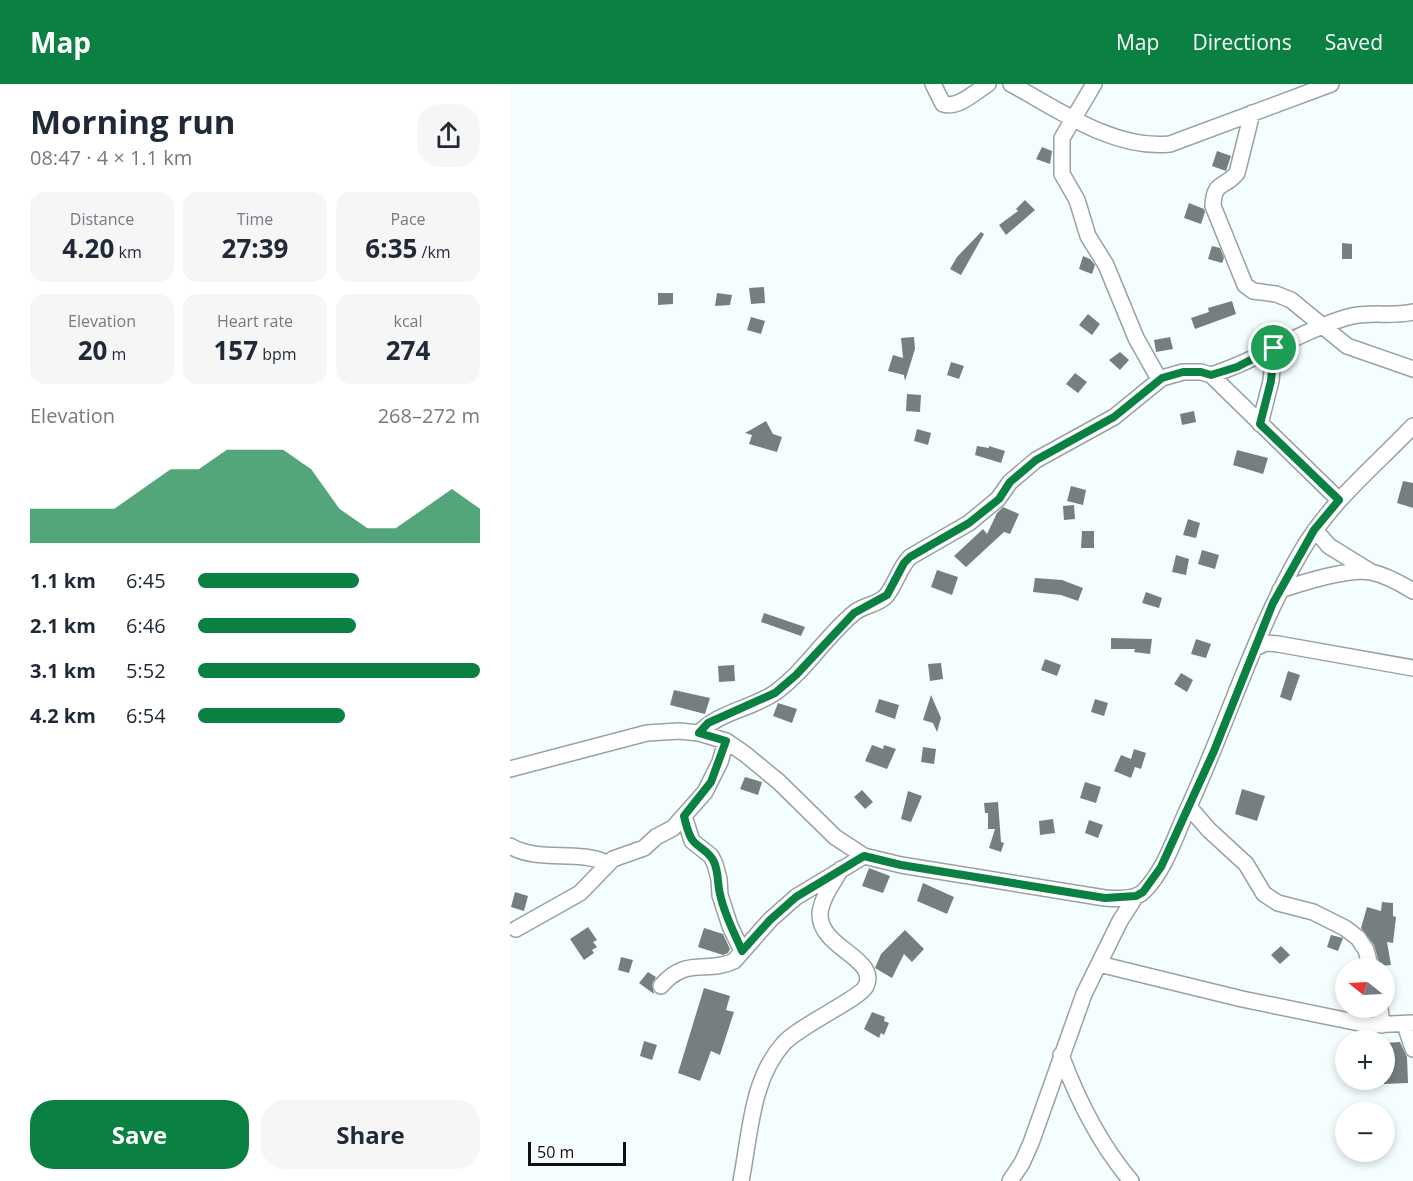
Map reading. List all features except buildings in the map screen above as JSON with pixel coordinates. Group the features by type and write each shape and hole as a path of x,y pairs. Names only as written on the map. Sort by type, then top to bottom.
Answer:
{"street":[{"path":"933,84 943,104 947,106 957,103 988,84"},
{"path":"1011,84 1074,118 1137,144 1153,146 1170,144 1332,84"},
{"path":"1094,84 1062,138 1062,174 1077,200 1088,236 1106,265 1136,338 1159,380"},
{"path":"1252,114 1239,169 1234,177 1216,188 1213,206 1248,289 1282,295 1324,325 1335,338 1347,346 1413,369"},
{"path":"1211,375 1237,367 1324,325 1370,313 1413,312"},
{"path":"1260,424 1271,381 1274,348"},
{"path":"699,733 708,723 775,693 854,613 887,595 904,563 910,557 969,523 999,499 1010,482 1030,464 1067,441 1114,417 1159,380 1170,374 1201,372 1211,375 1339,500"},
{"path":"1010,1181 1031,1143 1084,994 1119,921 1136,896 1143,892 1161,867 1189,807 1280,591 1314,530 1339,500 1413,426"},
{"path":"1314,530 1329,546 1371,572 1396,581 1413,591"},
{"path":"1280,591 1311,580 1371,572"},
{"path":"1255,648 1266,643 1278,644 1413,668"},
{"path":"510,769 647,733 679,731 699,733 726,741 779,782 835,837 864,856 893,864 1105,898 1136,896"},
{"path":"516,929 579,893 613,859 644,848 652,839 666,833 684,816 711,782 726,741"},
{"path":"1189,807 1209,830 1245,864 1264,894 1278,903 1313,912 1345,928 1358,938 1368,958"},
{"path":"684,816 692,841 711,856 715,864 720,895 730,926 742,951"},
{"path":"510,846 530,853 591,858 607,863"},
{"path":"661,986 676,972 686,968 727,964 734,961 770,920 796,897 864,856"},
{"path":"741,1181 756,1101 776,1053 785,1042 804,1027 861,993 867,985 866,968 829,938 822,927 820,915 823,903 841,869"},
{"path":"1099,964 1251,1001 1369,1025 1409,1024 1413,1049"},
{"path":"1381,1018 1382,1025"},
{"path":"1061,1055 1077,1098 1093,1128 1114,1161 1131,1181"}],"route":[{"path":"1274,348 1274,365 1260,424 1339,500 1314,530 1273,603 1189,807 1161,867 1143,892 1136,896 1105,898 901,865 864,856 796,897 770,920 742,951 730,926 720,895 715,864 706,851 692,841 684,816 711,782 726,741 699,733 708,723 775,693 796,675 858,609 882,600 887,595 904,563 910,557 969,523 988,509 999,499 1010,482 1036,460 1114,417 1149,386 1170,374 1201,372 1211,375 1237,367 1274,348"}]}
